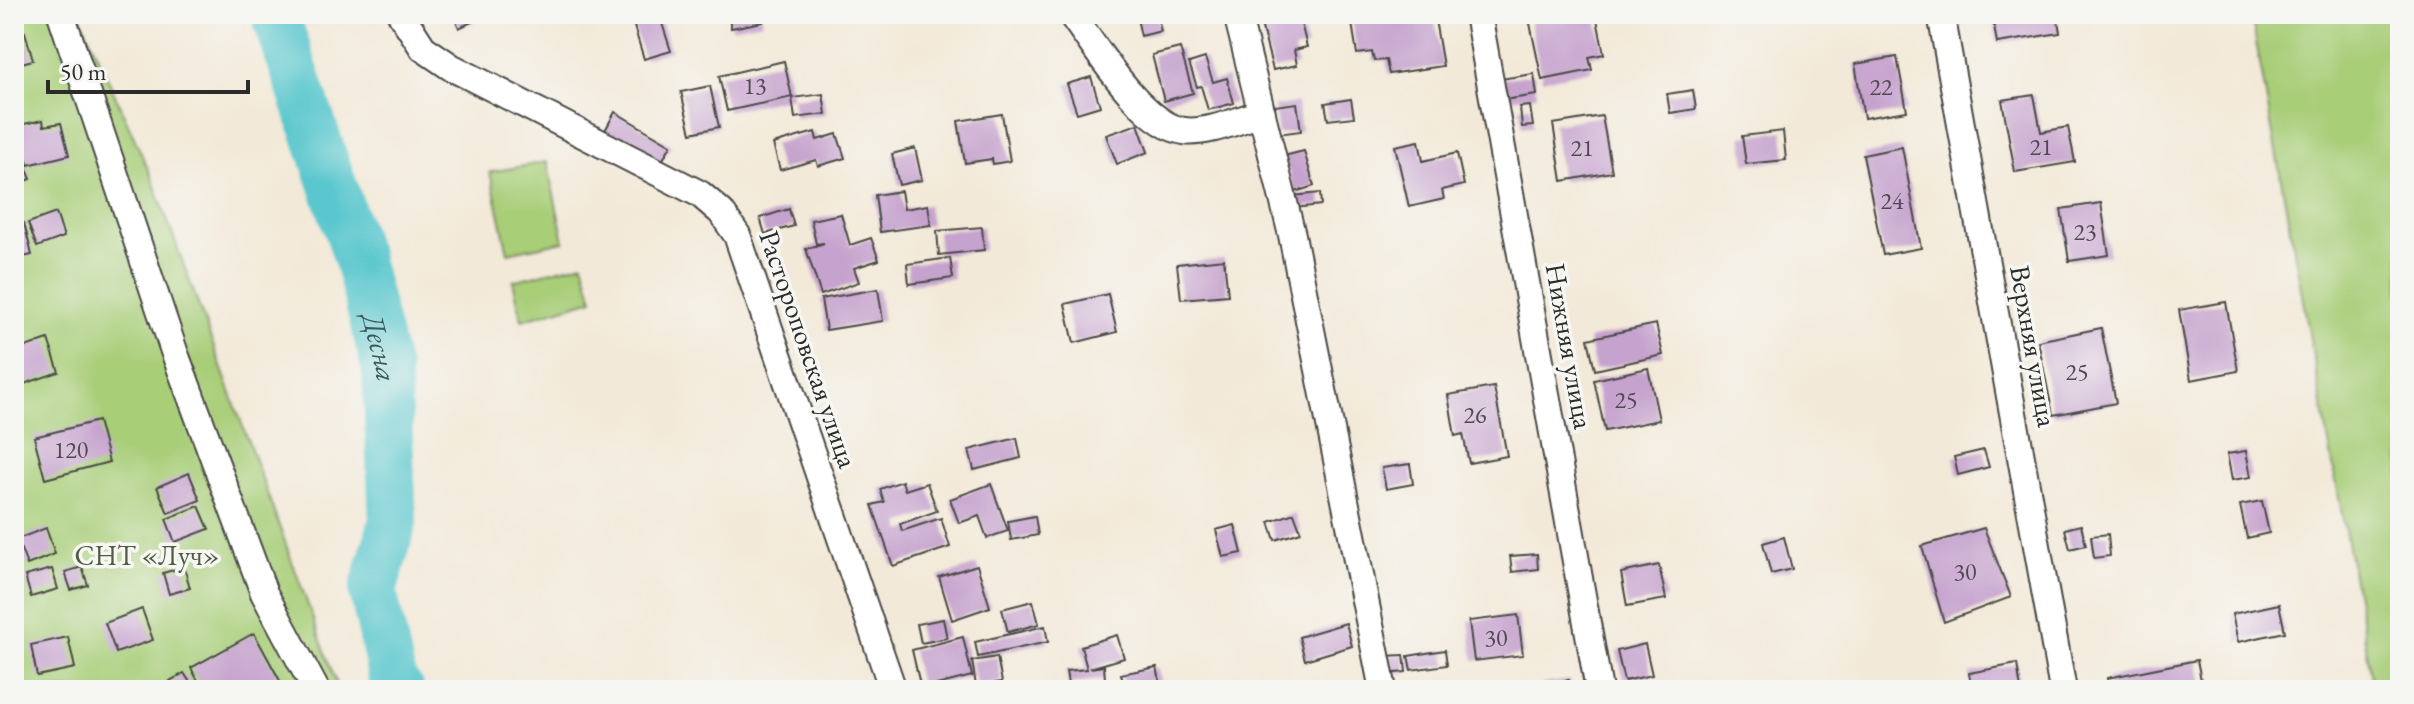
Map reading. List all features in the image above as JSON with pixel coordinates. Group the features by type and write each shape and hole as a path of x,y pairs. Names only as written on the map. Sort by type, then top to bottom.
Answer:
{"street":[{"path":"61,14 174,351 264,593 316,690"},
{"name":"Растороповская улица","path":"401,14 423,48 451,67 700,194 721,212 737,235 893,690"},
{"path":"1071,14 1143,110 1182,131 1201,130 1262,113"},
{"path":"1237,14 1292,235 1383,690"},
{"name":"Нижняя улица","path":"1478,14 1599,690"},
{"name":"Верхняя улица","path":"1941,14 2063,690"}],"green space":[{"name":"СНТ «Луч»","path":"14,14 79,14 152,178 339,690 14,690"},
{"path":"2251,14 2400,14 2400,690 2374,690"},
{"path":"547,162 564,241 508,253 490,172"},
{"path":"583,263 593,299 522,320 513,281"}],"building":[{"path":"453,14 489,14 459,28"},
{"path":"659,14 671,51 644,59 632,20"},
{"path":"728,14 761,14 763,22 731,28"},
{"path":"1136,14 1157,14 1161,31 1141,36"},
{"path":"1407,14 1434,14 1443,66 1389,74 1386,60 1374,61 1372,52 1357,54 1352,23"},
{"path":"1528,14 1596,14 1604,54 1589,57 1592,70 1542,80"},
{"path":"1992,14 2057,14 2060,33 1997,43"},
{"path":"1299,15 1307,47 1294,50 1297,65 1273,70 1261,24"},
{"path":"25,32 33,60 14,65 14,45 18,44 16,34"},
{"path":"1180,48 1193,93 1164,101 1152,55"},
{"path":"1897,57 1907,111 1864,118 1855,64"},
{"path":"1205,58 1213,82 1227,78 1234,103 1208,110 1201,86 1197,87 1189,63"},
{"path":"784,61 792,97 727,111 719,76"},
{"path":"1534,74 1537,95 1503,100 1500,79"},
{"path":"1091,77 1100,106 1077,113 1067,84"},
{"path":"710,86 719,127 691,133 681,92"},
{"path":"1693,90 1696,109 1670,113 1667,94"},
{"path":"823,94 826,114 795,118 792,98"},
{"path":"2034,95 2041,132 2068,127 2075,162 2015,172 2002,100"},
{"path":"1351,99 1354,117 1328,120 1325,103"},
{"path":"1297,103 1301,131 1278,134 1274,106"},
{"path":"1530,106 1533,126 1522,127 1520,107"},
{"path":"615,112 671,145 657,170 601,138"},
{"path":"1002,114 1010,161 993,164 992,159 965,163 958,121"},
{"path":"1602,116 1612,172 1562,181 1553,124"},
{"path":"43,120 44,126 61,123 69,155 28,165 19,125"},
{"path":"1138,124 1148,152 1117,164 1106,135"},
{"path":"1783,131 1786,160 1746,164 1742,136"},
{"path":"815,132 817,140 837,134 845,158 818,166 816,160 780,170 773,144"},
{"path":"1419,141 1423,161 1457,153 1464,185 1442,190 1444,199 1409,207 1395,146"},
{"path":"1902,147 1921,248 1883,255 1863,155"},
{"path":"915,148 922,180 899,185 892,154"},
{"path":"1304,151 1314,186 1295,192 1284,156"},
{"path":"21,155 31,179 15,186 14,157"},
{"path":"901,191 904,209 928,205 931,225 880,232 875,195"},
{"path":"1320,193 1321,205 1294,208 1293,196"},
{"path":"2101,203 2109,255 2069,261 2061,209"},
{"path":"789,209 794,226 765,234 760,218"},
{"path":"56,213 64,237 37,247 28,223"},
{"path":"841,214 850,245 871,238 879,260 854,268 859,282 821,295 806,249 824,243 816,244 811,220"},
{"path":"24,223 32,255 14,259 14,225"},
{"path":"982,227 984,250 939,255 937,231"},
{"path":"950,258 953,278 909,284 907,264"},
{"path":"1224,259 1228,295 1181,299 1177,264"},
{"path":"878,289 883,321 826,330 821,299"},
{"path":"1108,294 1117,332 1074,343 1065,304"},
{"path":"2226,302 2238,371 2191,380 2179,310"},
{"path":"1656,324 1663,355 1595,370 1588,339"},
{"path":"2101,328 2116,403 2053,415 2038,341"},
{"path":"48,339 59,372 24,384 14,351"},
{"path":"1648,368 1659,420 1605,431 1594,380"},
{"path":"1494,387 1507,456 1469,463 1463,434 1455,436 1448,395"},
{"path":"98,421 109,462 45,479 34,437"},
{"path":"1017,438 1021,458 974,470 969,450"},
{"path":"1984,450 1989,467 1958,475 1954,457"},
{"path":"2246,451 2251,477 2232,480 2227,454"},
{"path":"1410,464 1413,484 1386,489 1382,468"},
{"path":"189,473 200,500 168,513 157,487"},
{"path":"902,481 905,490 927,483 937,511 900,524 902,531 941,518 950,547 893,566 872,505 884,502 880,489"},
{"path":"991,484 1008,531 987,538 979,516 959,523 950,499"},
{"path":"2262,501 2269,533 2247,538 2240,505"},
{"path":"199,506 209,529 175,542 166,519"},
{"path":"1294,513 1301,532 1275,540 1269,522"},
{"path":"1035,516 1038,535 1011,540 1008,521"},
{"path":"1235,525 1242,553 1223,557 1216,530"},
{"path":"2081,525 2086,545 2070,549 2065,529"},
{"path":"46,528 55,554 27,565 17,539"},
{"path":"1984,528 2011,597 1944,622 1922,546"},
{"path":"2108,534 2110,556 2094,558 2091,536"},
{"path":"1784,537 1792,569 1771,574 1763,543"},
{"path":"1537,554 1538,569 1512,572 1510,556"},
{"path":"977,565 990,607 952,620 939,577"},
{"path":"1659,565 1666,599 1627,606 1621,573"},
{"path":"82,567 88,585 71,590 65,572"},
{"path":"184,567 190,588 169,594 163,573"},
{"path":"52,569 58,589 31,597 25,576"},
{"path":"1033,601 1039,624 1008,632 1002,609"},
{"path":"2279,604 2285,632 2238,642 2232,614"},
{"path":"142,609 153,640 116,653 105,623"},
{"path":"1518,615 1523,655 1474,661 1469,621"},
{"path":"943,619 947,638 921,643 917,624"},
{"path":"1346,623 1352,646 1305,660 1299,637"},
{"path":"1045,626 1048,642 978,657 975,642"},
{"path":"254,633 284,688 252,690 247,680 227,690 203,690 191,668"},
{"path":"1117,635 1124,658 1090,668 1104,666 1105,679 1068,684 1066,671 1087,669 1081,646"},
{"path":"68,637 75,668 37,676 31,645"},
{"path":"963,637 972,676 921,689 912,650"},
{"path":"1645,644 1652,675 1624,681 1617,651"},
{"path":"1445,650 1447,665 1411,670 1408,656"},
{"path":"1404,655 1406,672 1384,674 1383,656"},
{"path":"997,657 1002,682 976,686 972,661"},
{"path":"2197,660 2203,690 2109,690 2107,678"},
{"path":"2017,664 2021,690 1972,690 1969,673"},
{"path":"1157,667 1162,690 1125,690 1121,674"},
{"path":"184,673 195,690 175,690 170,681"},
{"path":"1569,680 1571,690 1543,690 1542,684"}],"waterway":[{"name":"Десна","path":"275,14 357,256 386,370 393,522 373,591 393,683 400,690"}]}
